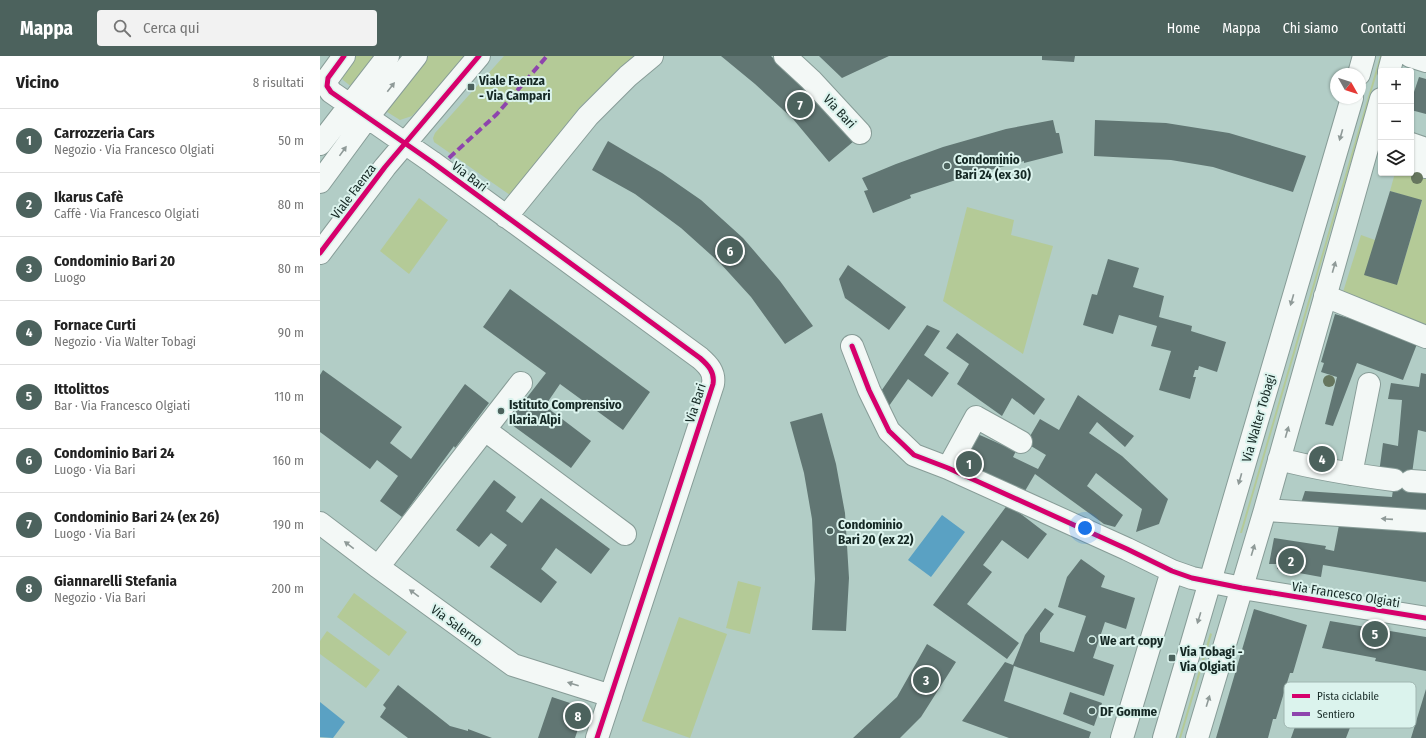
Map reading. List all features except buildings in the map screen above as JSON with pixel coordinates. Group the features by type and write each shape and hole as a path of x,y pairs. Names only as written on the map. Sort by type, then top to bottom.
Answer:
{"street":[{"path":"320,70 331,56"},
{"path":"344,56 328,78 327,86 332,92 367,118 404,143"},
{"path":"320,144 388,56"},
{"path":"320,182 367,118 416,56"},
{"name":"Viale Faenza","path":"320,253 384,167 479,56"},
{"path":"506,217 588,116 628,76 652,56"},
{"name":"Via Bari","path":"785,56 811,80 860,133"},
{"path":"1361,68 1364,56"},
{"path":"1390,68 1393,56"},
{"path":"1410,56 1426,61"},
{"name":"Via Walter Tobagi","path":"1164,738 1350,104"},
{"path":"1197,738 1265,510 1325,296 1377,129"},
{"path":"1414,130 1426,133"},
{"name":"Via Bari","path":"404,143 700,358 713,373 713,384 597,738"},
{"path":"1414,145 1426,149"},
{"path":"1414,163 1426,167"},
{"path":"1325,296 1426,337"},
{"name":"Via Francesco Olgiati","path":"852,346 868,390 889,431 914,455 948,468 1172,571 1192,578 1210,580 1242,588 1426,618"},
{"path":"378,567 521,383"},
{"path":"1351,474 1370,384"},
{"path":"948,468 976,417 1021,442"},
{"path":"485,430 625,534"},
{"path":"1279,459 1351,474 1410,481"},
{"path":"1265,510 1426,521"},
{"name":"Via Salerno","path":"320,523 512,665 611,696"},
{"path":"1122,738 1172,571"}],"green space":[{"path":"348,56 377,56 353,88 343,80 339,73"},
{"path":"426,56 467,56 412,116 400,120 384,110"},
{"path":"504,56 634,56 580,107 510,195 434,142 433,138 435,133"},
{"path":"1380,56 1382,56 1242,533 1240,533 1366,104"},
{"path":"1414,174 1426,174 1426,325 1343,292 1361,235 1375,240 1397,284 1422,201 1390,191 1394,176 1414,176"},
{"path":"419,198 448,220 409,274 380,251"},
{"path":"967,207 1014,220 1011,235 1053,246 1023,354 943,301"},
{"path":"738,581 761,587 750,634 726,628"},
{"path":"354,593 407,632 389,656 337,617"},
{"path":"679,617 727,634 690,738 642,721"},
{"path":"327,631 380,670 366,688 320,654 320,641"},
{"path":"1210,633 1212,634 1181,738 1179,738"}],"water":[{"path":"942,515 965,532 931,577 908,560"},
{"path":"320,702 345,722 333,738 320,737"}],"marked path":[{"path":"449,158 497,114 547,56"}],"cycle path":[{"path":"344,56 328,78 327,86 331,92 432,162 700,358 712,372 713,384 597,738"},
{"path":"320,253 385,167 479,56"},
{"path":"852,346 869,390 889,431 914,455 948,468 1172,571 1192,578 1242,588 1426,618"}],"place":[{"name":"Viale Faenza - Via Campari","path":"471,87"},
{"name":"Condominio Bari 24 (ex 26)","path":"800,105"},
{"name":"Condominio Bari 24 (ex 30)","path":"947,166"},
{"name":"Condominio Bari 24","path":"730,251"},
{"name":"Istituto Comprensivo Ilaria Alpi","path":"501,411"},
{"name":"Fornace Curti","path":"1322,459"},
{"name":"Carrozzeria Cars","path":"969,464"},
{"name":"Condominio Bari 20 (ex 22)","path":"830,531"},
{"name":"Ikarus Cafè","path":"1291,561"},
{"name":"Ittolittos","path":"1375,634"},
{"name":"We art copy","path":"1092,640"},
{"name":"Via Tobagi - Via Olgiati","path":"1172,658"},
{"name":"Condominio Bari 20","path":"926,680"},
{"name":"DF Gomme","path":"1092,711"},
{"name":"Giannarelli Stefania","path":"578,716"}]}
